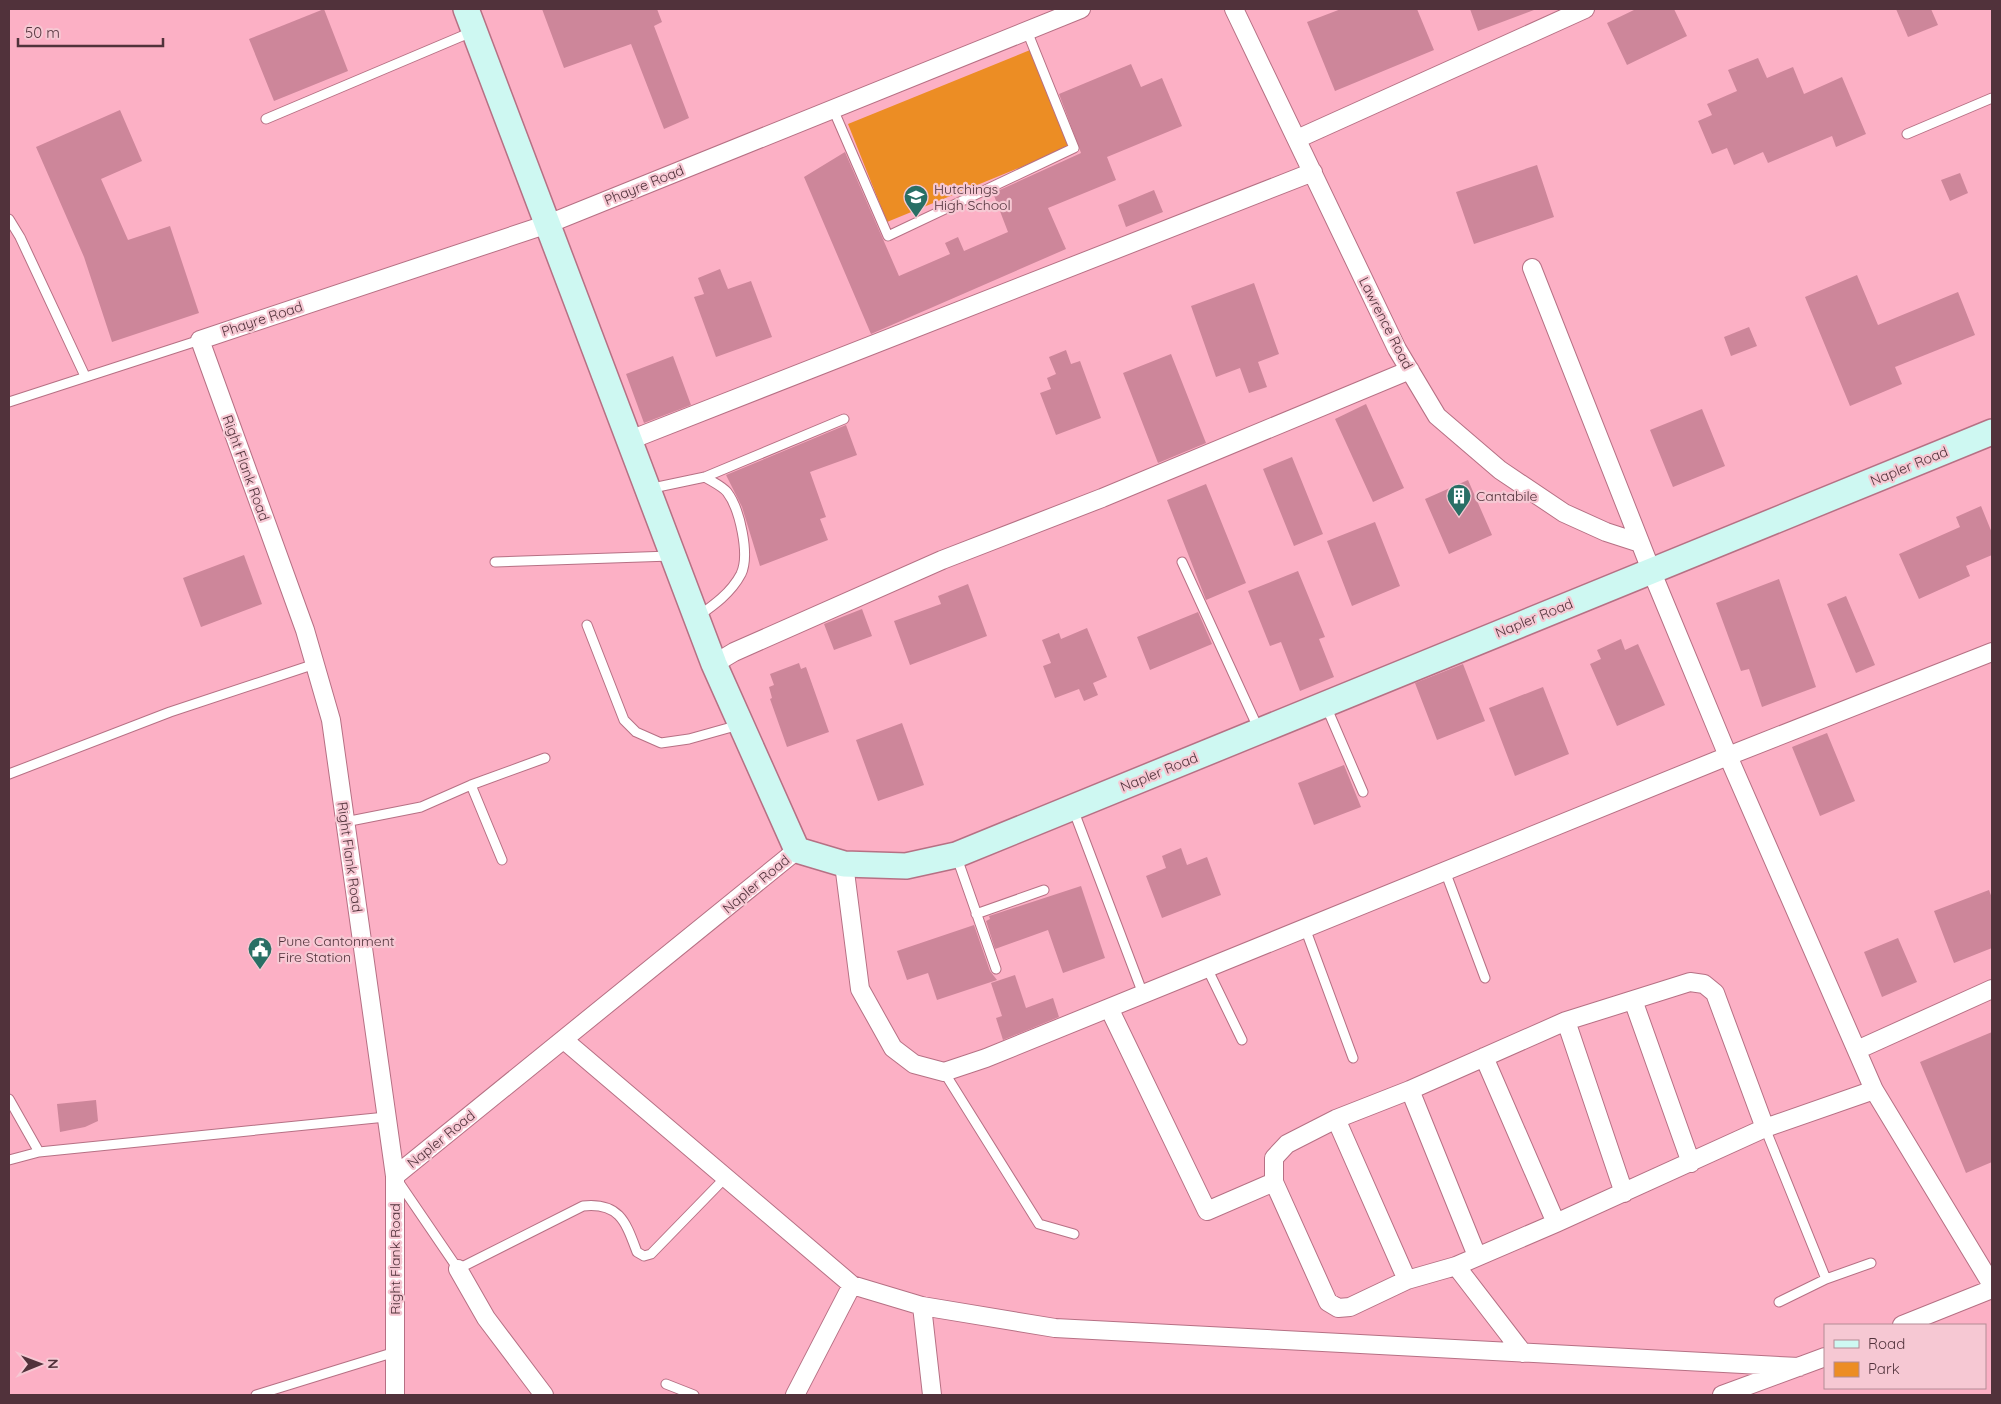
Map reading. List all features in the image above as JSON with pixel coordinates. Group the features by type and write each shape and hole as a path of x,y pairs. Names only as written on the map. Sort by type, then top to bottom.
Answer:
{"street":[{"name":"Phayre Road","path":"200,340 548,224 1081,9"},
{"name":"Lawrence Road","path":"1234,9 1397,350 1437,416 1500,470 1564,513 1606,532 1640,543"},
{"path":"1296,139 1585,9"},
{"path":"470,20 714,664 797,850"},
{"path":"630,440 1313,172"},
{"path":"1532,268 1640,543 1728,756 1874,1090 1992,1287 1904,1324"},
{"name":"Right Flank Road","path":"200,340 305,630 331,720 394,1176 395,1395"},
{"path":"714,664 734,652 942,560 1102,498 1410,370"},
{"name":"Napler Road","path":"394,1176 797,850 844,864 906,866 956,855 1992,432"},
{"path":"844,864 860,989 893,1048 914,1064 944,1072 986,1058 1728,756 1992,652"},
{"path":"1765,1128 1715,993 1704,984 1690,982 1566,1021 1410,1090 1336,1119 1287,1144 1274,1158 1274,1182 1328,1302 1338,1308 1350,1308 1407,1280 1456,1266 1556,1223 1765,1128 1874,1090"},
{"path":"1857,1050 1992,989"},
{"path":"1633,1000 1691,1163"},
{"path":"1109,1008 1207,1211 1274,1182"},
{"path":"1566,1021 1624,1192"},
{"path":"564,1040 852,1285 922,1306 1055,1328 1799,1367"},
{"path":"1484,1057 1556,1223"},
{"path":"1410,1090 1477,1256"},
{"path":"1336,1119 1407,1280"},
{"path":"1456,1266 1523,1353"},
{"path":"458,1269 486,1318 544,1395"},
{"path":"795,1395 852,1285"},
{"path":"922,1306 932,1395"},
{"path":"1722,1395 1824,1357"}],"lane":[{"path":"266,119 470,20"},
{"path":"833,109 888,236 1074,148 1027,31"},
{"path":"1907,134 1992,98"},
{"path":"9,219 20,236 85,376"},
{"path":"9,402 200,340"},
{"path":"648,489 705,477 844,419"},
{"path":"697,617 717,603 730,590 742,572 745,554 743,535 727,491 705,477"},
{"path":"495,562 673,556"},
{"path":"1182,562 1260,730"},
{"path":"587,625 624,720 636,732 661,743 689,739 741,724"},
{"path":"9,774 170,712 315,664"},
{"path":"1325,704 1363,792"},
{"path":"346,822 421,807 471,785 545,758"},
{"path":"471,785 502,860"},
{"path":"1072,807 1143,994"},
{"path":"956,855 996,970"},
{"path":"1445,871 1485,978"},
{"path":"976,914 1044,890"},
{"path":"1306,928 1354,1058"},
{"path":"1207,968 1242,1040"},
{"path":"944,1072 1039,1224 1074,1234"},
{"path":"9,1100 39,1152"},
{"path":"9,1160 39,1152 386,1116"},
{"path":"1765,1128 1826,1279"},
{"path":"394,1176 458,1269 583,1206 599,1204 613,1210 625,1222 637,1252 644,1256 651,1254 725,1178"},
{"path":"1779,1302 1826,1279 1871,1263"},
{"path":"256,1395 395,1352"},
{"path":"666,1384 694,1395"}],"green space":[{"path":"1035,48 1075,145 887,222 848,124"}],"building":[{"path":"324,9 348,71 274,101 249,39"},
{"path":"542,9 657,9 662,22 654,26 689,118 664,129 631,44 564,68"},
{"path":"1341,9 1417,9 1434,50 1335,91 1307,22"},
{"path":"1470,9 1534,9 1534,10 1478,31"},
{"path":"1636,9 1674,9 1687,36 1627,65 1607,23"},
{"path":"1896,9 1931,9 1938,25 1908,37"},
{"path":"1758,58 1767,78 1793,67 1804,94 1842,77 1866,134 1836,147 1832,136 1768,163 1763,152 1734,165 1727,148 1712,154 1698,121 1712,115 1707,104 1737,91 1728,70"},
{"path":"1131,64 1141,87 1162,78 1182,126 1107,157 1116,180 1048,208 1066,249 871,334 804,177 845,152 899,276 950,254 945,243 958,237 964,251 1008,232 993,193 1081,153 1059,94"},
{"path":"120,110 142,161 101,179 128,240 170,226 199,313 112,342 84,257 36,147"},
{"path":"1537,165 1554,217 1474,244 1456,192"},
{"path":"1960,173 1968,193 1950,201 1941,180"},
{"path":"1154,190 1163,212 1126,227 1118,205"},
{"path":"720,269 728,289 751,281 772,337 716,357 694,297 704,294 698,278"},
{"path":"1857,275 1878,325 1958,292 1975,335 1895,367 1902,384 1850,406 1805,297"},
{"path":"1254,283 1279,354 1258,362 1267,387 1249,393 1240,368 1216,377 1191,306"},
{"path":"1749,327 1757,346 1731,356 1724,337"},
{"path":"1066,350 1071,364 1080,361 1101,418 1056,435 1040,393 1051,389 1047,378 1056,374 1049,357"},
{"path":"1171,354 1206,443 1158,463 1123,373"},
{"path":"673,356 691,405 644,423 626,374"},
{"path":"1366,404 1404,488 1373,502 1335,419"},
{"path":"1702,409 1725,466 1673,487 1650,430"},
{"path":"846,425 857,455 810,472 826,517 820,519 828,540 760,566 742,507 726,475"},
{"path":"1292,457 1323,534 1294,546 1263,469"},
{"name":"Cantabile","path":"1468,480 1492,535 1449,554 1425,499"},
{"path":"1206,484 1246,583 1206,600 1167,500"},
{"path":"1981,506 1992,533 1992,555 1966,566 1970,576 1919,599 1899,554 1960,527 1956,517"},
{"path":"1375,522 1400,586 1352,606 1327,541"},
{"path":"244,555 262,604 201,627 183,578"},
{"path":"1298,571 1325,637 1319,639 1334,677 1300,691 1281,642 1270,646 1248,591"},
{"path":"1779,579 1816,687 1762,707 1749,669 1741,671 1716,603"},
{"path":"968,584 987,636 910,665 894,621 941,604 938,596"},
{"path":"1846,596 1875,665 1856,673 1827,604"},
{"path":"862,609 872,636 834,650 824,624"},
{"path":"1198,612 1212,644 1150,670 1137,637"},
{"path":"1087,628 1107,677 1093,683 1098,695 1084,701 1079,689 1055,698 1043,666 1051,663 1042,640 1059,633 1061,639"},
{"path":"1621,639 1625,650 1638,644 1665,705 1617,726 1590,664 1601,659 1597,650"},
{"path":"799,663 801,669 806,667 829,732 787,747 770,699 772,698 769,687 774,685 770,674"},
{"path":"1463,664 1485,721 1437,740 1415,683"},
{"path":"1543,687 1569,754 1515,776 1489,708"},
{"path":"902,723 924,785 878,801 856,740"},
{"path":"1827,733 1855,801 1820,816 1792,747"},
{"path":"1344,765 1361,807 1314,825 1298,783"},
{"path":"1181,848 1187,865 1207,857 1221,895 1162,918 1146,876 1166,868 1162,856"},
{"path":"1081,886 1105,958 1063,973 1048,930 995,949 986,921 990,919 989,916"},
{"path":"1989,890 1992,898 1992,948 1954,963 1934,911"},
{"path":"974,925 990,971 997,980 937,1000 928,973 907,980 897,951"},
{"path":"1898,938 1917,982 1882,997 1864,952"},
{"path":"1015,975 1026,1008 1053,998 1059,1017 1003,1040 996,1018 1002,1016 991,983"},
{"path":"1992,1032 1992,1162 1966,1173 1920,1062"},
{"path":"96,1100 98,1121 85,1127 60,1132 57,1104"}],"place":[{"name":"Hutchings High School","path":"916,218"},
{"name":"Cantabile","path":"1459,517"},
{"name":"Pune Cantonment Fire Station","path":"260,970"}]}
